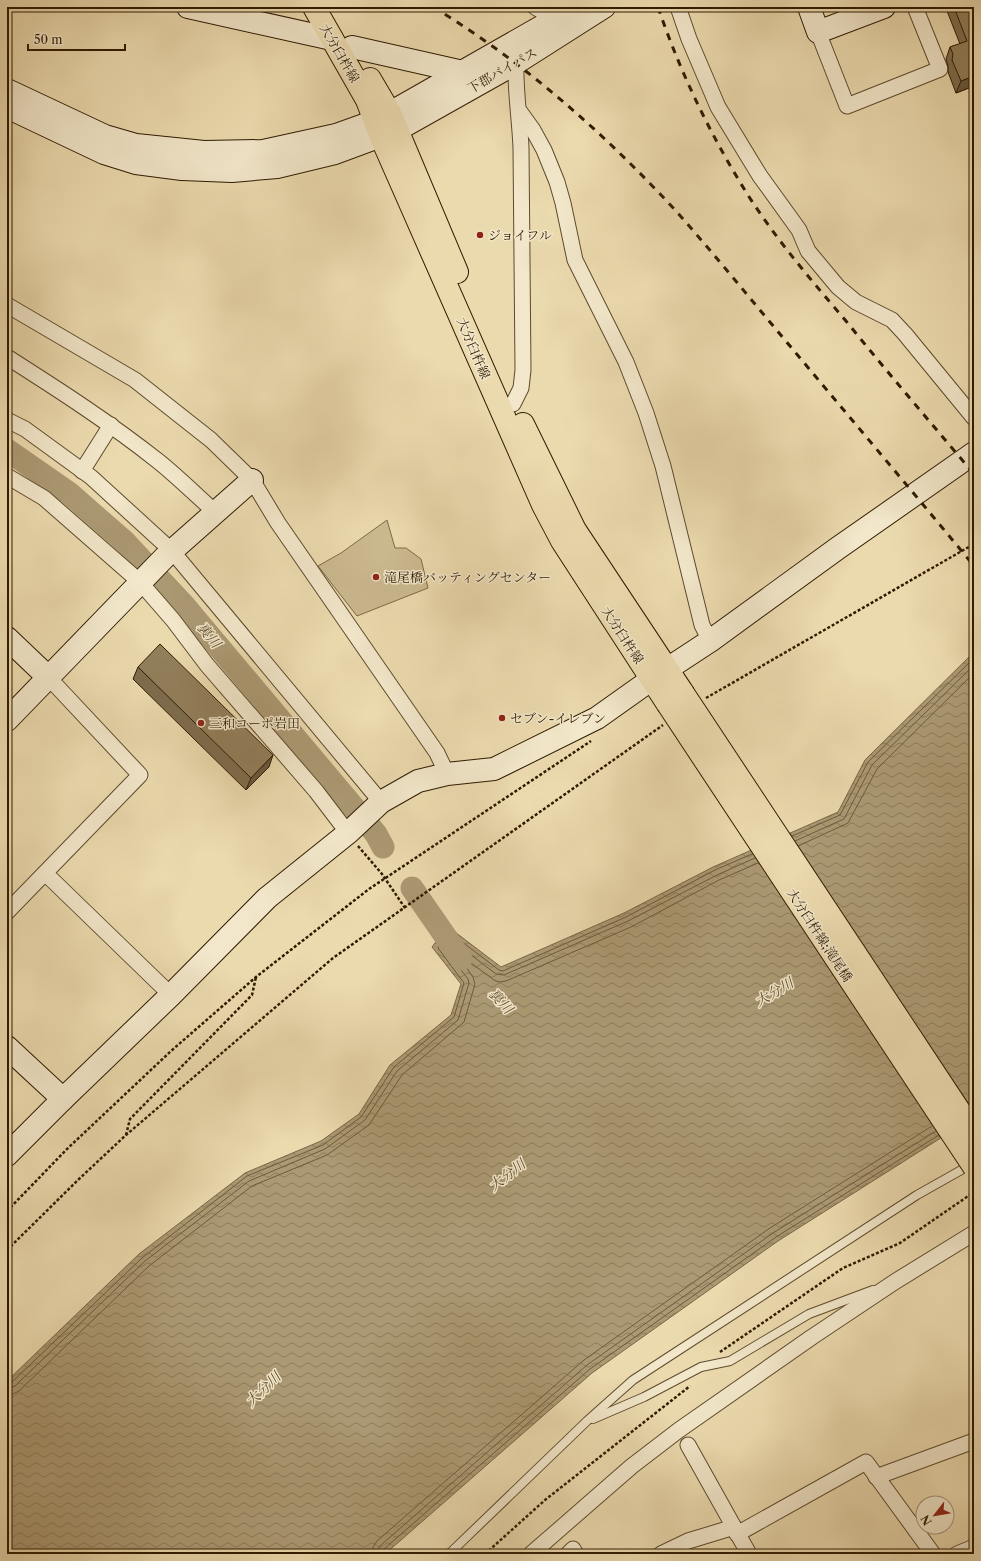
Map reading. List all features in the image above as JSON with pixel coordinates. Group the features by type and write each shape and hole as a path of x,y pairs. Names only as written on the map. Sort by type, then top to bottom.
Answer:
{"main road":[{"name":"大分臼杵線","path":"314,7 367,100 386,125 543,506 562,541 660,674"},
{"name":"大分臼杵線","path":"330,7 352,47 513,404 575,530 660,674"},
{"path":"660,674 675,698"},
{"name":"大分臼杵線;滝尾橋","path":"675,698 974,1133"},
{"name":"大分臼杵線;滝尾橋","path":"675,698 974,1167"}],"street":[{"path":"188,7 332,39"},
{"path":"535,7 555,19"},
{"path":"7,107 104,153 136,163 182,170 232,171 277,167 335,153 386,125 463,72 576,7"},
{"name":"下郡バイパス","path":"386,125 516,63 604,7"},
{"path":"678,7 692,46 718,107 760,176 798,230 808,251 838,287 856,302 892,320 974,418"},
{"path":"809,7 847,106 940,69 915,7"},
{"path":"818,32 884,7"},
{"path":"352,47 463,72"},
{"path":"513,404 521,388 523,370 524,289 520,112 516,81 516,63"},
{"path":"7,90 106,136 136,145 204,152 263,151 386,125"},
{"path":"520,112 533,130 544,150 557,182 563,203 575,260 626,362 646,413 663,466 702,625 710,641"},
{"path":"7,305 135,380 211,440 252,480 278,523 437,753 447,774"},
{"path":"7,357 110,425 159,462 215,512"},
{"path":"7,420 25,429 82,471 168,554 362,820"},
{"path":"82,471 110,425"},
{"path":"7,1155 62,1099 171,995 267,898 362,820 418,781 447,774 494,769 597,718 710,641 974,452"},
{"path":"7,476 44,498 143,580 207,665 316,791 362,820"},
{"path":"7,720 168,554 252,480"},
{"path":"7,638 49,678 140,775 7,912"},
{"path":"45,873 171,995"},
{"path":"7,1047 62,1099"},
{"path":"531,1554 632,1466 683,1437 812,1337 896,1280 974,1233"},
{"path":"683,1437 749,1554"},
{"path":"876,1477 974,1441"},
{"path":"661,1554 688,1541 735,1530 866,1462 933,1554"},
{"path":"957,1554 974,1547"},
{"path":"568,1554 573,1550 576,1554"}],"lane":[{"path":"449,1554 587,1421 633,1380 917,1195 974,1163"},
{"path":"587,1421 644,1397 701,1367 730,1361 809,1314 896,1280"}],"path":[{"path":"7,1210 67,1148 170,1051 256,977 385,878 597,738"},
{"path":"362,820 365,856 385,878 405,908"},
{"path":"7,1250 79,1179 126,1136 333,958 428,891"},
{"path":"126,1136 130,1119 252,995 256,977"}],"shaded area":[{"name":"滝尾橋バッティングセンター","path":"387,520 395,548 406,548 421,559 428,588 357,616 318,566 341,553"}],"water":[{"name":"大分川","path":"974,652 974,1117 778,1241 592,1373 385,1554 7,1554 7,1381 139,1254 245,1173 321,1141 359,1114 390,1065 451,1015 461,984 432,947 438,939 451,929 501,967 624,913 713,867 838,812 865,760"}],"building":[{"path":"954,7 974,7 974,76 961,81 952,60 953,54 950,47 967,41"},
{"name":"三和コーポ岩田","path":"160,644 273,755 251,778 138,667"}],"waterway":[{"name":"裏川","path":"7,450 69,493 125,542 182,603 376,834 383,847"},
{"name":"裏川","path":"412,888 461,959"}],"railway":[{"path":"433,7 467,28 499,51 562,100 649,182 705,244 974,566"},
{"path":"658,7 686,79 708,125 720,148 757,209 807,274 974,474"}],"place":[{"name":"ジョイフル","path":"480,235"},
{"name":"滝尾橋バッティングセンター","path":"376,577"},
{"name":"セブン-イレブン","path":"502,718"},
{"name":"三和コーポ岩田","path":"201,723"}]}
